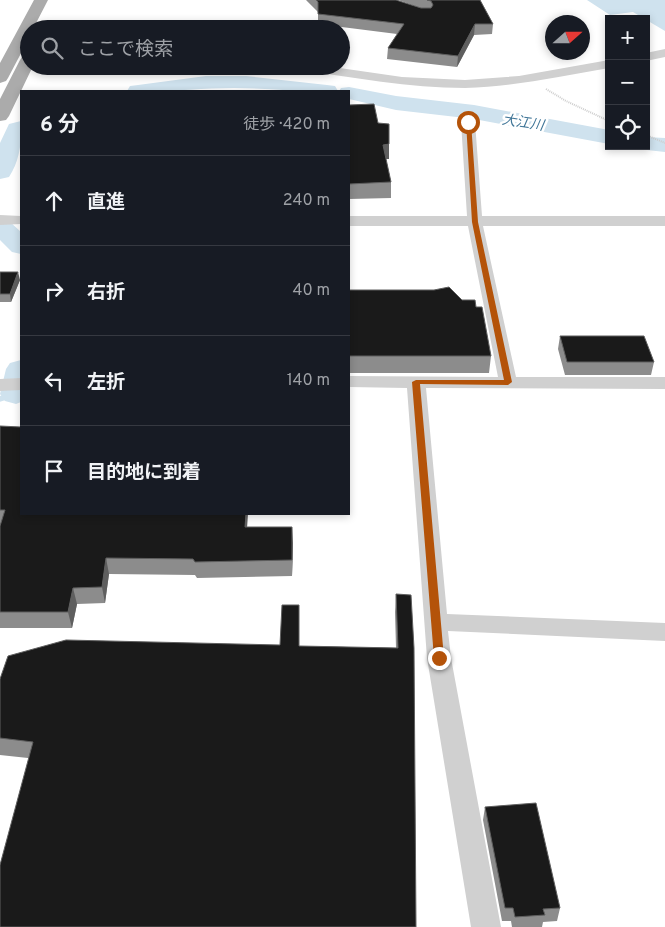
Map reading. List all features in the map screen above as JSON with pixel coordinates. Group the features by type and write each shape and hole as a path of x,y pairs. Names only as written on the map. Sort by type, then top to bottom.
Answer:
{"main road":[{"path":"33,20 41,0"},
{"path":"0,78 20,48"},
{"path":"0,116 21,75"}],"street":[{"path":"650,56 665,53"},
{"path":"350,73 436,84 474,84 522,79 605,65"},
{"path":"468,122 475,222 508,382"},
{"path":"0,220 20,220"},
{"path":"350,221 665,221"},
{"path":"350,382 665,383"},
{"path":"416,382 439,658 486,927"},
{"path":"0,384 20,384"},
{"path":"436,622 665,632"}],"path":[{"path":"522,79 554,92 566,101 605,119"},
{"path":"650,137 665,143"}],"water":[{"path":"587,0 665,0 665,31 650,22 650,15 638,15 633,12 610,15"}],"building":[{"path":"316,0 396,0 421,8 431,8 433,5 431,1 427,0 480,0 493,24 475,24 458,56 388,48 404,24 318,14 318,2"},
{"path":"374,104 378,123 389,124 389,144 383,145 391,182 350,184 350,105"},
{"path":"0,272 18,272 10,294 0,294"},
{"path":"449,287 462,300 475,300 476,307 482,307 491,356 350,356 350,290 434,290"},
{"path":"560,336 644,336 654,362 567,362"},
{"path":"0,426 20,427 20,515 246,515 245,527 292,527 292,560 195,562 193,559 106,558 102,587 73,588 68,612 0,612 0,526 5,510 0,510"},
{"path":"396,594 411,595 414,648 416,927 0,927 0,865 33,742 0,738 0,679 8,656 66,640 280,645 282,605 299,605 299,646 398,648"},
{"path":"536,803 560,908 543,909 545,915 515,917 513,908 505,908 485,807"}],"waterway":[{"name":"大江川","path":"146,90 206,82 246,82 318,90"},
{"name":"大江川","path":"350,93 396,103 474,112 605,136"},
{"name":"大江川","path":"0,172 17,129 20,128"},
{"name":"大江川","path":"650,144 665,145"},
{"name":"大江川","path":"0,226 20,245"},
{"name":"大江川","path":"16,394 20,374"},
{"path":"0,399 16,394"}],"route":[{"path":"439,658 416,382 508,382 475,222 468,122"}]}
